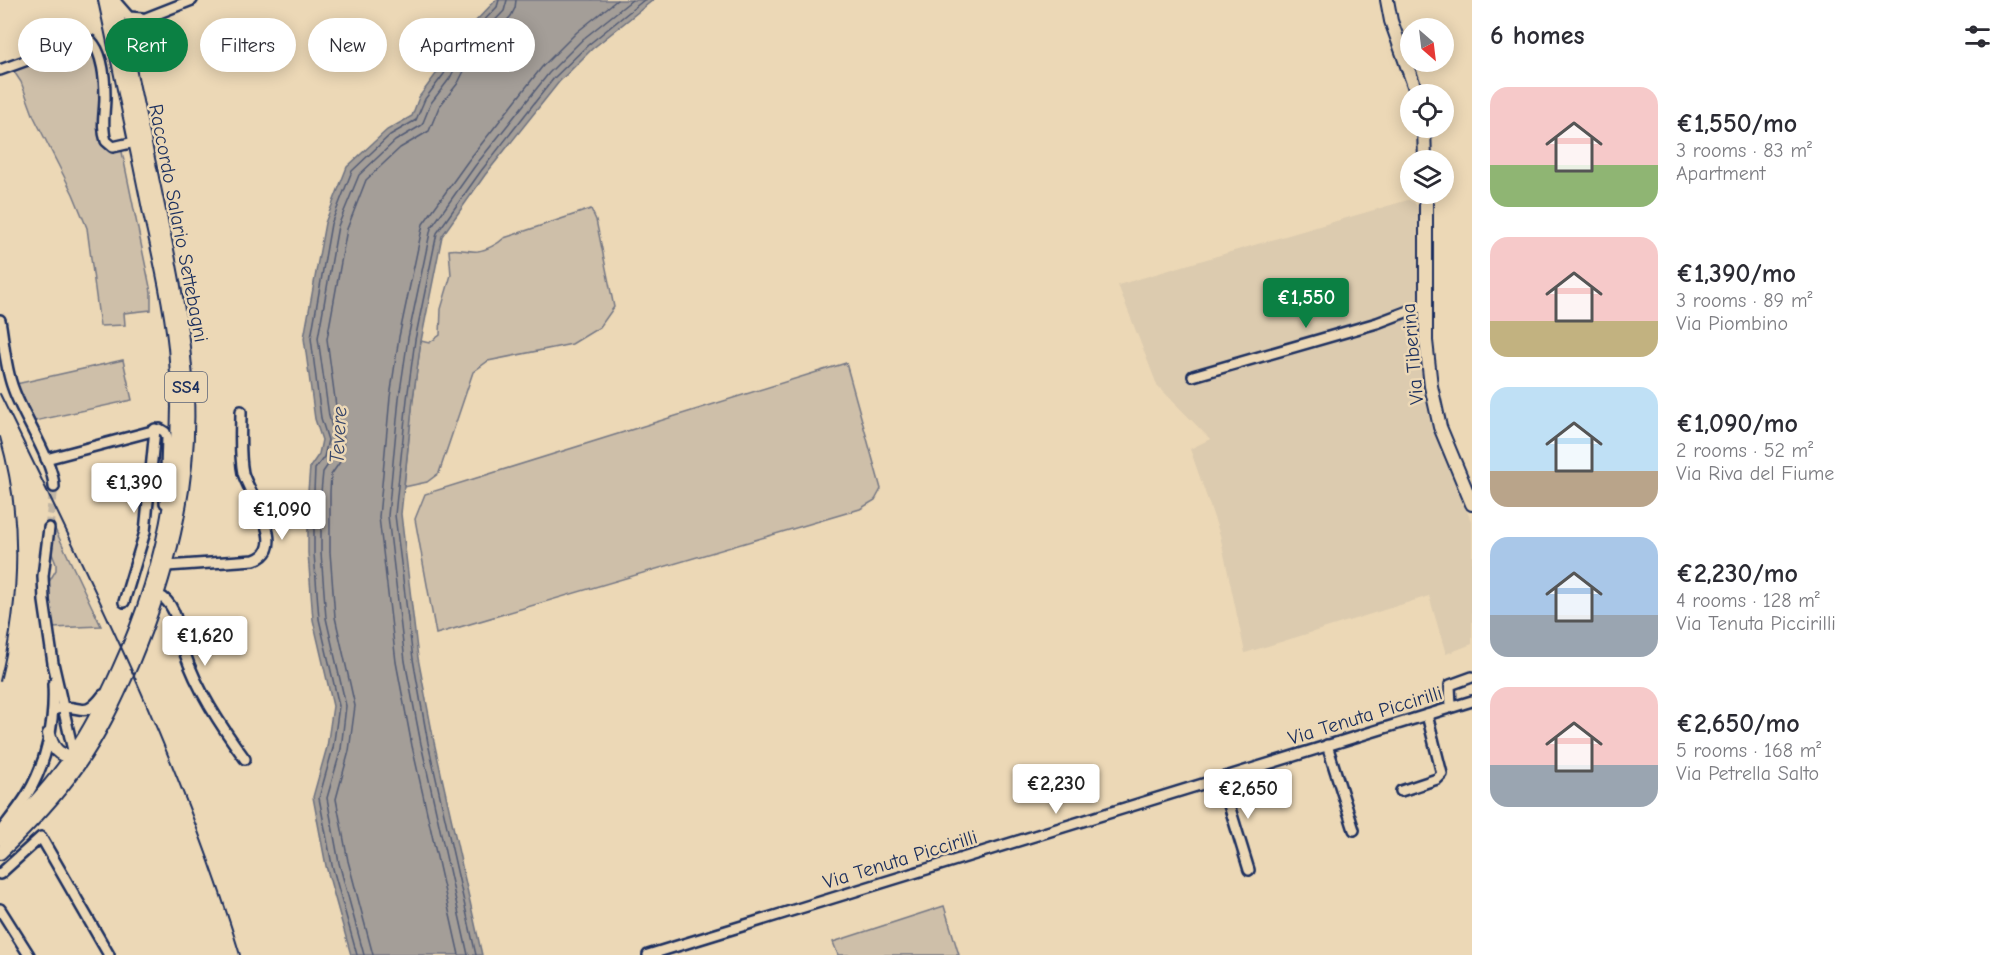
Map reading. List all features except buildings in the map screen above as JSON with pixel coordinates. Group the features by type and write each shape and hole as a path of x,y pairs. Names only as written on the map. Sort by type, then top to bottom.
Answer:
{"main road":[{"name":"Raccordo Salario Settebagni","path":"77,757 114,679 146,603 160,558 174,474 178,424 175,347 167,296 105,0"},
{"name":"Raccordo Salario Settebagni","path":"114,0 118,18"},
{"path":"1387,0 1391,21 1413,84"},
{"name":"Raccordo Salario Settebagni","path":"77,757 116,698 144,632 167,566 182,486 187,421 186,373 176,294 130,72"},
{"name":"Via Tiberina","path":"1425,204 1426,341 1434,405 1440,427 1472,504"},
{"path":"49,734 52,744 60,753 77,757"},
{"name":"SS4","path":"0,839 77,757"},
{"name":"SS4","path":"0,855 49,802 77,757"}],"street":[{"path":"114,0 129,17 144,18 192,0"},
{"path":"0,70 80,41 91,41 99,55 104,85 105,139 113,147 135,142"},
{"path":"1193,376 1377,323 1427,304"},
{"path":"0,320 12,386 53,474 54,487"},
{"path":"167,566 254,560 262,557 267,550 269,542 264,518 242,470 241,411"},
{"path":"124,602 145,532 155,429"},
{"path":"46,459 155,429 163,430 167,436 164,512 167,524"},
{"path":"49,528 43,567 43,588 53,663 77,757"},
{"path":"158,595 171,605 181,643 192,671 210,707 245,759"},
{"path":"0,832 33,785 49,734 53,712 53,663"},
{"path":"1451,707 1450,685 1472,677"},
{"path":"53,712 63,708 81,711 90,709 98,702 114,679"},
{"name":"Via Tenuta Piccirilli","path":"648,955 1472,701"},
{"path":"1401,791 1437,779 1442,774 1427,715"},
{"path":"1328,745 1354,830"},
{"path":"1221,779 1249,870"},
{"path":"0,874 41,837 109,955"},
{"path":"0,855 9,866"},
{"path":"0,909 29,955"}],"shaded area":[{"path":"93,52 95,56 100,75 100,126 104,147 109,150 121,147 151,292 151,310 124,313 125,325 100,326 87,228 73,194 34,117 21,82 13,70 18,68 18,72 93,72"},
{"path":"1400,202 1415,204 1420,212 1421,355 1435,434 1472,523 1472,644 1446,654 1429,596 1245,653 1220,535 1190,449 1210,439 1157,385 1118,285"},
{"path":"591,209 596,220 614,307 600,327 572,344 488,361 473,372 439,473 427,482 404,487 421,341 429,343 440,335 441,309 451,275 449,250 474,251 488,248 504,238"},
{"path":"123,360 132,400 35,421 16,384"},
{"path":"846,363 881,489 875,500 860,509 436,634 415,519 425,494"},
{"path":"54,527 101,626 52,628 46,587 56,570 50,549"},
{"path":"944,906 959,955 838,955 833,942"}],"water":[{"name":"Tevere","path":"496,0 653,0 592,49 559,82 485,175 442,236 421,341 401,514 418,658 434,742 482,955 351,955 326,866 313,797 327,747 333,706 313,620 308,553 308,491 310,467 319,454 322,440 315,419 304,338 325,223 347,167 387,130 412,116 419,97 438,72 535,72 535,18 479,18"}],"tunnel":[{"path":"49,528 54,487"}],"railway":[{"path":"0,394 67,531 162,740 190,810 240,955"},
{"path":"0,437 13,498 16,559 12,620 0,681"}]}
